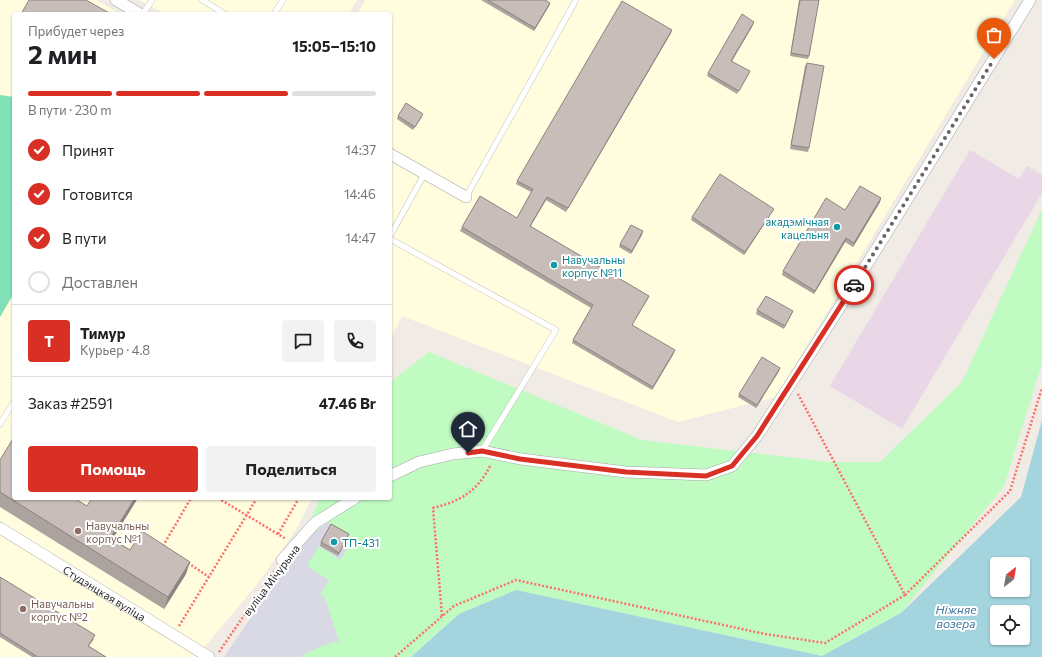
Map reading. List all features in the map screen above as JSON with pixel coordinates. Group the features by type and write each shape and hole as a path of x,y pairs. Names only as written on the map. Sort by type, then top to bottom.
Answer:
{"street":[{"path":"116,0 138,12"},
{"path":"392,475 419,462 453,454 487,452 626,472 706,476 732,466 757,436 879,246 1030,0"},
{"path":"392,155 466,197"},
{"name":"вуліца Мічурына","path":"282,560 315,523 352,500"},
{"name":"Студэнцкая вуліца","path":"0,528 209,657"}],"lane":[{"path":"143,12 152,0"},
{"path":"202,0 222,12"},
{"path":"275,12 283,0"},
{"path":"466,197 576,0"},
{"path":"392,234 425,173"},
{"path":"392,239 556,330 487,452"},
{"path":"0,424 12,405"}],"path":[{"path":"791,382 905,595"},
{"path":"395,657 454,606 516,580 765,634 825,643 905,595 1010,491 1042,388"},
{"path":"442,617 433,508 452,504 471,493 484,477 491,465 487,452"},
{"path":"163,546 190,500"},
{"path":"221,500 296,545"},
{"path":"174,635 256,500"},
{"path":"278,534 298,500"},
{"path":"157,542 169,550"},
{"path":"183,559 209,577"},
{"path":"216,657 282,560"}],"shaded area":[{"path":"0,0 96,0 117,12 12,12 12,500 311,500 296,530 255,587 196,657 0,657"},
{"path":"139,0 357,0 350,12 161,12"},
{"path":"365,0 1015,0 776,397 678,422 402,316 392,336 392,12 358,12"},
{"path":"970,150 1019,179 1027,166 1042,175 1042,193 902,429 830,386"},
{"path":"327,522 352,540 340,560 319,546 307,566 329,580 320,594 325,598 339,641 319,647 300,657 224,657 301,544"}],"green space":[{"path":"0,95 12,97 12,296 0,317"},
{"path":"1042,209 1042,363 1004,486 901,613 822,656 516,590 459,614 411,657 249,657 319,500 392,500 392,380 429,352 642,440 830,462 880,462 962,382"}],"water":[{"name":"Ніжняе возера","path":"1042,420 1042,657 411,657 459,614 516,590 822,656 901,613 1021,497"}],"building":[{"path":"29,0 86,0 107,12 22,12"},
{"path":"488,0 545,0 550,3 535,28"},
{"path":"800,0 819,0 809,56 791,53"},
{"path":"622,1 672,30 568,208 547,197 530,226 649,296 632,325 675,350 653,387 573,340 593,305 462,227 480,196 517,218 533,189 517,181"},
{"path":"742,14 754,22 731,61 750,71 739,91 708,73"},
{"path":"807,63 824,66 809,148 791,145"},
{"path":"406,103 423,114 415,127 398,116"},
{"path":"720,174 774,209 745,252 692,217"},
{"name":"акадэмічная кацельня","path":"860,186 881,198 854,243 846,238 815,291 783,271 826,198 845,210"},
{"path":"631,225 643,231 632,251 620,244"},
{"path":"766,296 793,311 785,326 757,310"},
{"path":"762,357 780,368 757,405 739,394"},
{"name":"Навучальны корпус №1","path":"12,440 12,500 0,492 0,460"},
{"name":"Навучальны корпус №1","path":"13,500 77,500 87,506 91,500 134,500 110,538 130,550 142,531 190,562 168,597"},
{"name":"ТП-431","path":"331,524 349,534 339,553 321,542"},
{"name":"Навучальны корпус №2","path":"0,577 95,635 88,646 106,657 38,657 0,633"}],"way so far":[{"path":"854,285 994,59"}],"place":[{"name":"акадэмічная кацельня","path":"837,227"},
{"name":"Навучальны корпус №11","path":"554,265"},
{"name":"Навучальны корпус №1","path":"78,531"},
{"name":"ТП-431","path":"334,542"},
{"name":"Навучальны корпус №2","path":"23,609"}],"route":[{"path":"468,453 482,451 520,459 626,472 706,476 732,466 757,436 854,285"}]}
